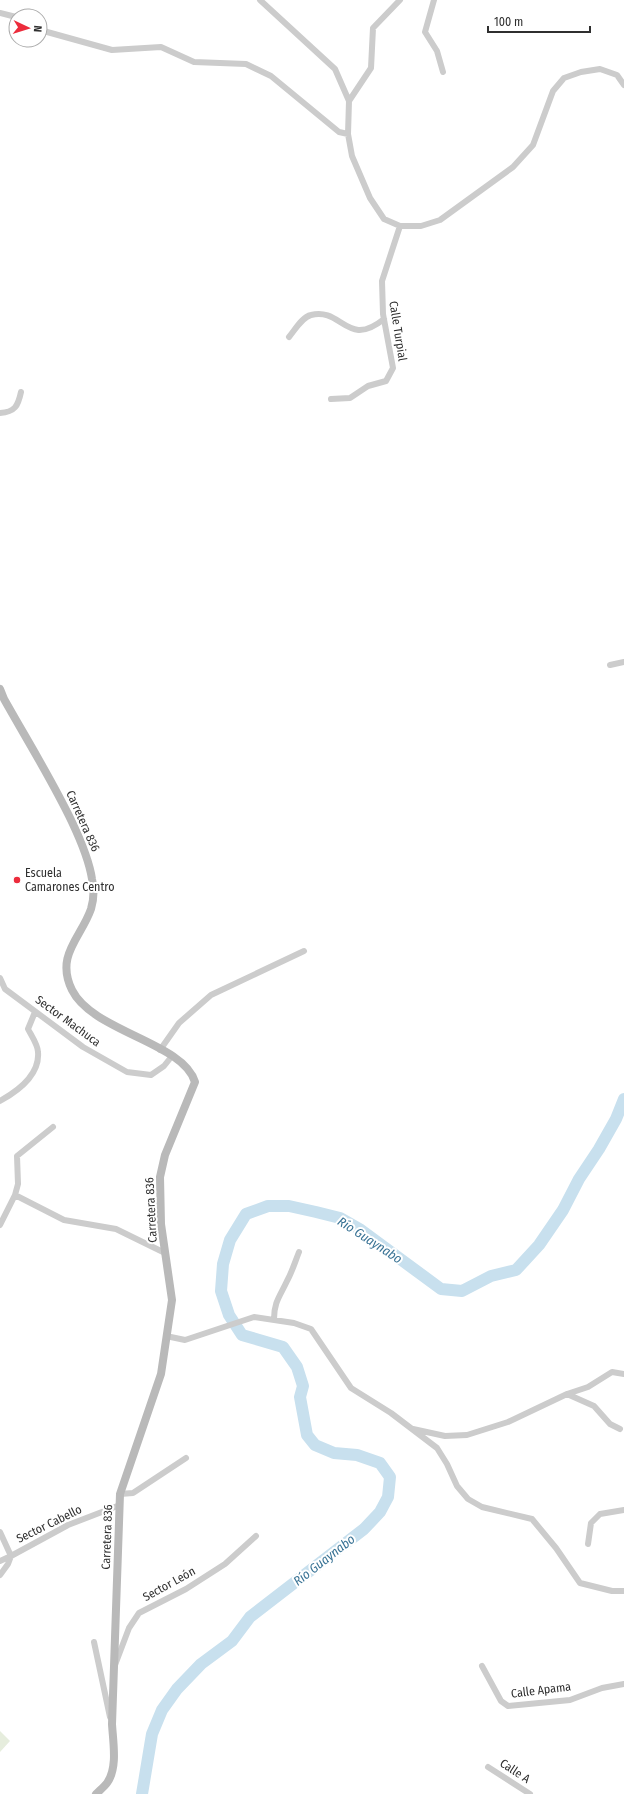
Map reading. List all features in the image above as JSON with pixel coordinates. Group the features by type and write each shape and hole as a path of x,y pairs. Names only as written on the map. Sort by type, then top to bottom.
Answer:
{"street":[{"path":"260,0 330,62 335,69 349,101 348,134 352,156 370,198 384,218 400,226 421,226 440,220 513,167 533,145 553,91 564,78 581,72 600,69 617,75 624,85"},
{"path":"349,101 371,68 373,28 400,0"},
{"path":"434,0 425,32 437,52 443,72"},
{"path":"48,32 112,50 161,47 194,62 246,64 271,76 339,132 348,134"},
{"name":"Calle Turpial","path":"331,400 350,398 368,386 386,381 393,368 384,319 382,281 400,226"},
{"path":"289,337 303,320 311,315 323,315 334,318 357,330 366,330 384,319"},
{"path":"0,413 9,413 15,409 21,392"},
{"path":"610,665 624,662"},
{"name":"Carretera 836","path":"0,689 4,700 61,799 79,837 92,878 94,894 92,908 71,946 66,961 67,974 71,988 78,1000 93,1014 172,1056 188,1069 195,1082 165,1155 160,1177 161,1224 170,1275 172,1300 161,1374 120,1494 112,1724 112,1770 107,1783 96,1794"},
{"path":"160,1050 179,1023 211,995 304,951"},
{"name":"Sector Machuca","path":"0,978 5,989 83,1048 127,1072 151,1075 164,1066 172,1056"},
{"path":"0,1101 27,1082 37,1065 38,1050 28,1029 35,1012"},
{"path":"0,1224 15,1195 18,1184 17,1156 53,1127"},
{"path":"15,1195 64,1220 116,1229 165,1253"},
{"path":"274,1319 274,1309 279,1294 287,1282 299,1252"},
{"path":"166,1336 182,1340 254,1317 294,1323 311,1329 351,1388 391,1413 437,1448 447,1464 457,1486 468,1499 482,1507 532,1519 556,1548 580,1583 612,1591 624,1590"},
{"path":"412,1429 445,1436 467,1435 501,1425 567,1394 588,1387 612,1372 624,1374"},
{"path":"567,1394 594,1406 610,1424 620,1429"},
{"path":"120,1494 133,1493 186,1458"},
{"name":"Sector Cabello","path":"0,1561 68,1525 120,1505"},
{"path":"588,1544 591,1523 600,1514 624,1510"},
{"name":"Sector Cabello","path":"0,1532 11,1556 8,1564 0,1575"},
{"name":"Sector León","path":"114,1666 129,1628 139,1613 186,1589 225,1564 256,1536"},
{"path":"94,1642 104,1696 112,1724"},
{"name":"Calle Apama","path":"482,1666 501,1701 508,1706 570,1700 602,1688 624,1684"},
{"name":"Calle A","path":"488,1767 530,1794"}],"green space":[{"path":"0,1731 10,1741 0,1752"}],"waterway":[{"name":"Río Guaynabo","path":"142,1794 152,1734 162,1710 177,1689 201,1664 232,1641 250,1617 364,1529 380,1512 388,1497 390,1477 380,1463 357,1455 334,1453 315,1445 307,1435 300,1397 303,1386 297,1367 283,1347 242,1335 229,1315 221,1291 223,1264 230,1240 246,1214 268,1206 289,1206 340,1218 361,1230 441,1289 462,1291 491,1276 516,1270 539,1245 563,1210 579,1179 599,1149 616,1119 624,1099"}],"place":[{"name":"Escuela Camarones Centro","path":"17,880"}]}
